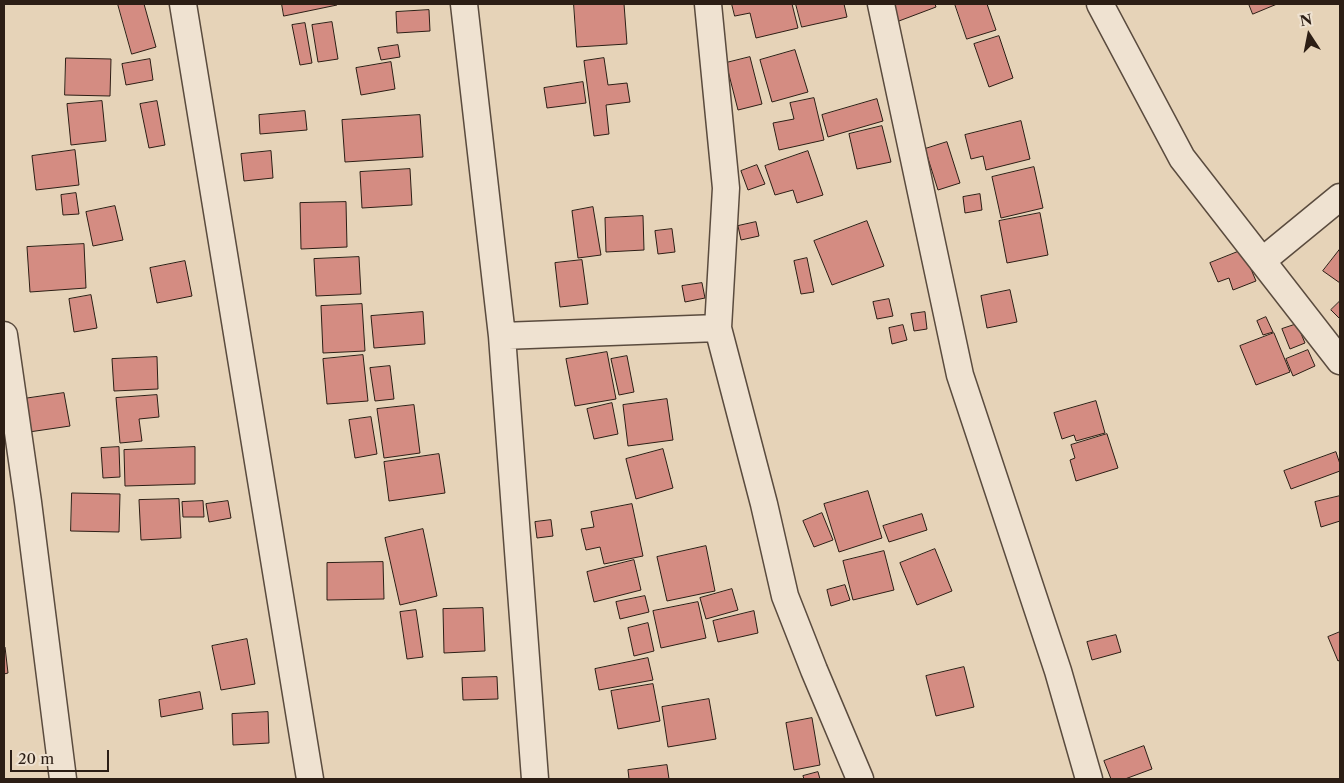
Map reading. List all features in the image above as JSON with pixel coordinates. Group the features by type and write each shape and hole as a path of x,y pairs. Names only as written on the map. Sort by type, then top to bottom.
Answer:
{"street":[{"path":"183,4 310,779"},
{"path":"464,4 502,336 535,779"},
{"path":"708,4 726,188 718,328 764,504 785,596 860,779"},
{"path":"881,4 960,375 1058,672 1090,779"},
{"path":"1100,4 1182,158 1340,361"},
{"path":"1262,261 1340,197"},
{"path":"502,336 718,328"},
{"path":"4,335 28,502 63,779"}],"building":[{"path":"118,4 144,4 156,47 132,54"},
{"path":"282,4 337,4 337,5 284,16"},
{"path":"574,4 624,4 627,44 577,47"},
{"path":"732,4 792,4 798,28 756,38 750,13 735,16"},
{"path":"796,4 844,4 847,17 802,27"},
{"path":"893,4 935,4 936,7 899,21"},
{"path":"955,4 987,4 996,30 967,39"},
{"path":"1249,4 1277,4 1253,14"},
{"path":"429,10 430,31 397,33 396,12"},
{"path":"332,22 338,59 318,62 312,25"},
{"path":"305,23 312,63 300,65 292,25"},
{"path":"999,36 1013,78 989,87 974,44"},
{"path":"398,45 400,57 381,60 378,48"},
{"path":"795,50 808,92 772,102 760,60"},
{"path":"750,57 762,104 738,110 726,63"},
{"path":"66,58 111,59 110,96 65,95"},
{"path":"604,58 608,85 627,83 630,102 606,105 609,134 594,136 584,61"},
{"path":"150,59 153,80 126,85 122,64"},
{"path":"391,62 395,89 361,95 356,68"},
{"path":"583,82 586,103 547,108 544,88"},
{"path":"814,98 824,140 779,150 773,123 794,119 790,103"},
{"path":"877,99 883,121 828,137 822,115"},
{"path":"102,101 106,141 71,145 67,104"},
{"path":"157,101 165,145 149,148 140,104"},
{"path":"305,111 307,130 260,134 259,115"},
{"path":"420,115 423,157 345,162 342,120"},
{"path":"1021,121 1030,159 986,170 983,156 971,159 965,135"},
{"path":"882,126 891,162 857,169 849,134"},
{"path":"947,142 960,183 938,190 925,149"},
{"path":"75,150 79,185 36,190 32,156"},
{"path":"271,151 273,178 244,181 241,154"},
{"path":"808,151 823,195 797,203 793,190 775,195 765,166"},
{"path":"757,165 765,184 748,190 741,171"},
{"path":"1034,167 1043,208 1001,218 992,177"},
{"path":"410,169 412,205 362,208 360,172"},
{"path":"76,193 79,214 63,215 61,195"},
{"path":"980,194 982,210 965,213 963,197"},
{"path":"346,202 347,247 301,249 300,203"},
{"path":"115,206 123,240 93,246 86,212"},
{"path":"593,207 601,255 578,258 572,211"},
{"path":"1040,213 1048,255 1007,263 999,221"},
{"path":"643,216 644,250 606,252 605,218"},
{"path":"867,221 884,266 832,285 814,241"},
{"path":"756,222 759,236 741,240 738,226"},
{"path":"672,229 675,252 658,254 655,231"},
{"path":"84,244 86,288 30,292 27,247"},
{"path":"1245,249 1256,281 1233,290 1229,278 1218,282 1210,263"},
{"path":"1340,249 1340,283 1323,271"},
{"path":"359,257 361,294 316,296 314,259"},
{"path":"807,258 814,292 801,294 794,261"},
{"path":"582,260 588,304 560,307 555,263"},
{"path":"185,261 192,296 157,303 150,268"},
{"path":"702,283 705,298 685,302 682,286"},
{"path":"1010,290 1017,322 987,328 981,296"},
{"path":"91,295 97,328 74,332 69,299"},
{"path":"889,299 893,316 877,319 873,302"},
{"path":"1340,301 1340,319 1331,310"},
{"path":"362,304 365,351 323,353 321,306"},
{"path":"423,312 425,344 374,348 371,316"},
{"path":"925,312 927,329 914,331 911,314"},
{"path":"1266,317 1273,332 1263,335 1257,321"},
{"path":"1297,324 1305,343 1290,349 1282,329"},
{"path":"903,325 907,340 892,344 889,328"},
{"path":"1274,333 1290,372 1256,385 1240,346"},
{"path":"1308,350 1315,366 1293,376 1286,359"},
{"path":"607,352 616,399 575,406 566,359"},
{"path":"363,355 368,401 327,404 323,359"},
{"path":"627,356 634,392 619,395 611,359"},
{"path":"157,357 158,389 114,391 112,359"},
{"path":"390,366 394,399 375,401 370,368"},
{"path":"64,393 70,426 29,432 23,399"},
{"path":"157,395 159,417 139,419 142,441 120,443 116,398"},
{"path":"667,399 673,440 628,446 623,405"},
{"path":"1096,401 1105,433 1076,441 1074,435 1062,439 1054,413"},
{"path":"612,403 618,434 594,439 587,409"},
{"path":"414,405 420,453 384,458 377,409"},
{"path":"371,417 377,454 355,458 349,420"},
{"path":"1107,434 1118,468 1076,481 1070,460 1075,458 1071,445"},
{"path":"119,447 120,477 103,478 101,448"},
{"path":"195,447 195,484 125,486 124,450"},
{"path":"663,449 673,488 636,499 626,459"},
{"path":"1336,452 1340,471 1291,489 1284,471"},
{"path":"439,454 445,493 389,501 384,462"},
{"path":"868,491 882,538 839,552 824,504"},
{"path":"72,493 120,494 119,532 71,531"},
{"path":"1340,496 1340,521 1321,527 1315,502"},
{"path":"179,499 181,538 141,540 139,500"},
{"path":"203,501 204,517 183,517 182,502"},
{"path":"228,501 231,518 209,522 206,504"},
{"path":"632,504 643,556 604,564 600,547 586,550 581,529 594,527 591,512"},
{"path":"822,513 833,540 814,547 803,521"},
{"path":"922,514 927,530 889,542 883,526"},
{"path":"551,520 553,536 537,538 535,522"},
{"path":"423,529 437,596 400,605 385,538"},
{"path":"706,546 715,591 667,601 657,557"},
{"path":"935,549 952,591 917,605 900,563"},
{"path":"884,551 894,590 853,600 843,561"},
{"path":"634,560 641,590 594,602 587,572"},
{"path":"383,562 384,599 327,600 327,563"},
{"path":"845,585 850,600 831,606 827,590"},
{"path":"732,589 738,610 706,619 700,598"},
{"path":"645,596 649,612 620,619 616,602"},
{"path":"698,602 706,638 661,648 653,611"},
{"path":"483,608 485,651 444,653 443,609"},
{"path":"416,610 423,657 407,659 400,612"},
{"path":"754,611 758,633 718,642 713,621"},
{"path":"648,623 654,651 634,656 628,628"},
{"path":"1340,632 1340,660 1338,661 1328,637"},
{"path":"1116,635 1121,652 1092,660 1087,642"},
{"path":"247,639 255,684 221,690 212,646"},
{"path":"4,647 8,673 4,674"},
{"path":"648,658 653,680 599,690 595,669"},
{"path":"964,667 974,707 936,716 926,676"},
{"path":"497,677 498,699 463,700 462,678"},
{"path":"653,684 660,721 618,729 611,691"},
{"path":"200,692 203,709 161,717 159,700"},
{"path":"709,699 716,739 668,747 662,707"},
{"path":"268,712 269,743 233,745 232,714"},
{"path":"812,718 820,765 794,770 786,723"},
{"path":"1144,746 1152,769 1125,779 1111,779 1104,761"},
{"path":"667,765 669,779 629,779 628,770"},
{"path":"818,772 820,779 804,779 803,776"}]}
